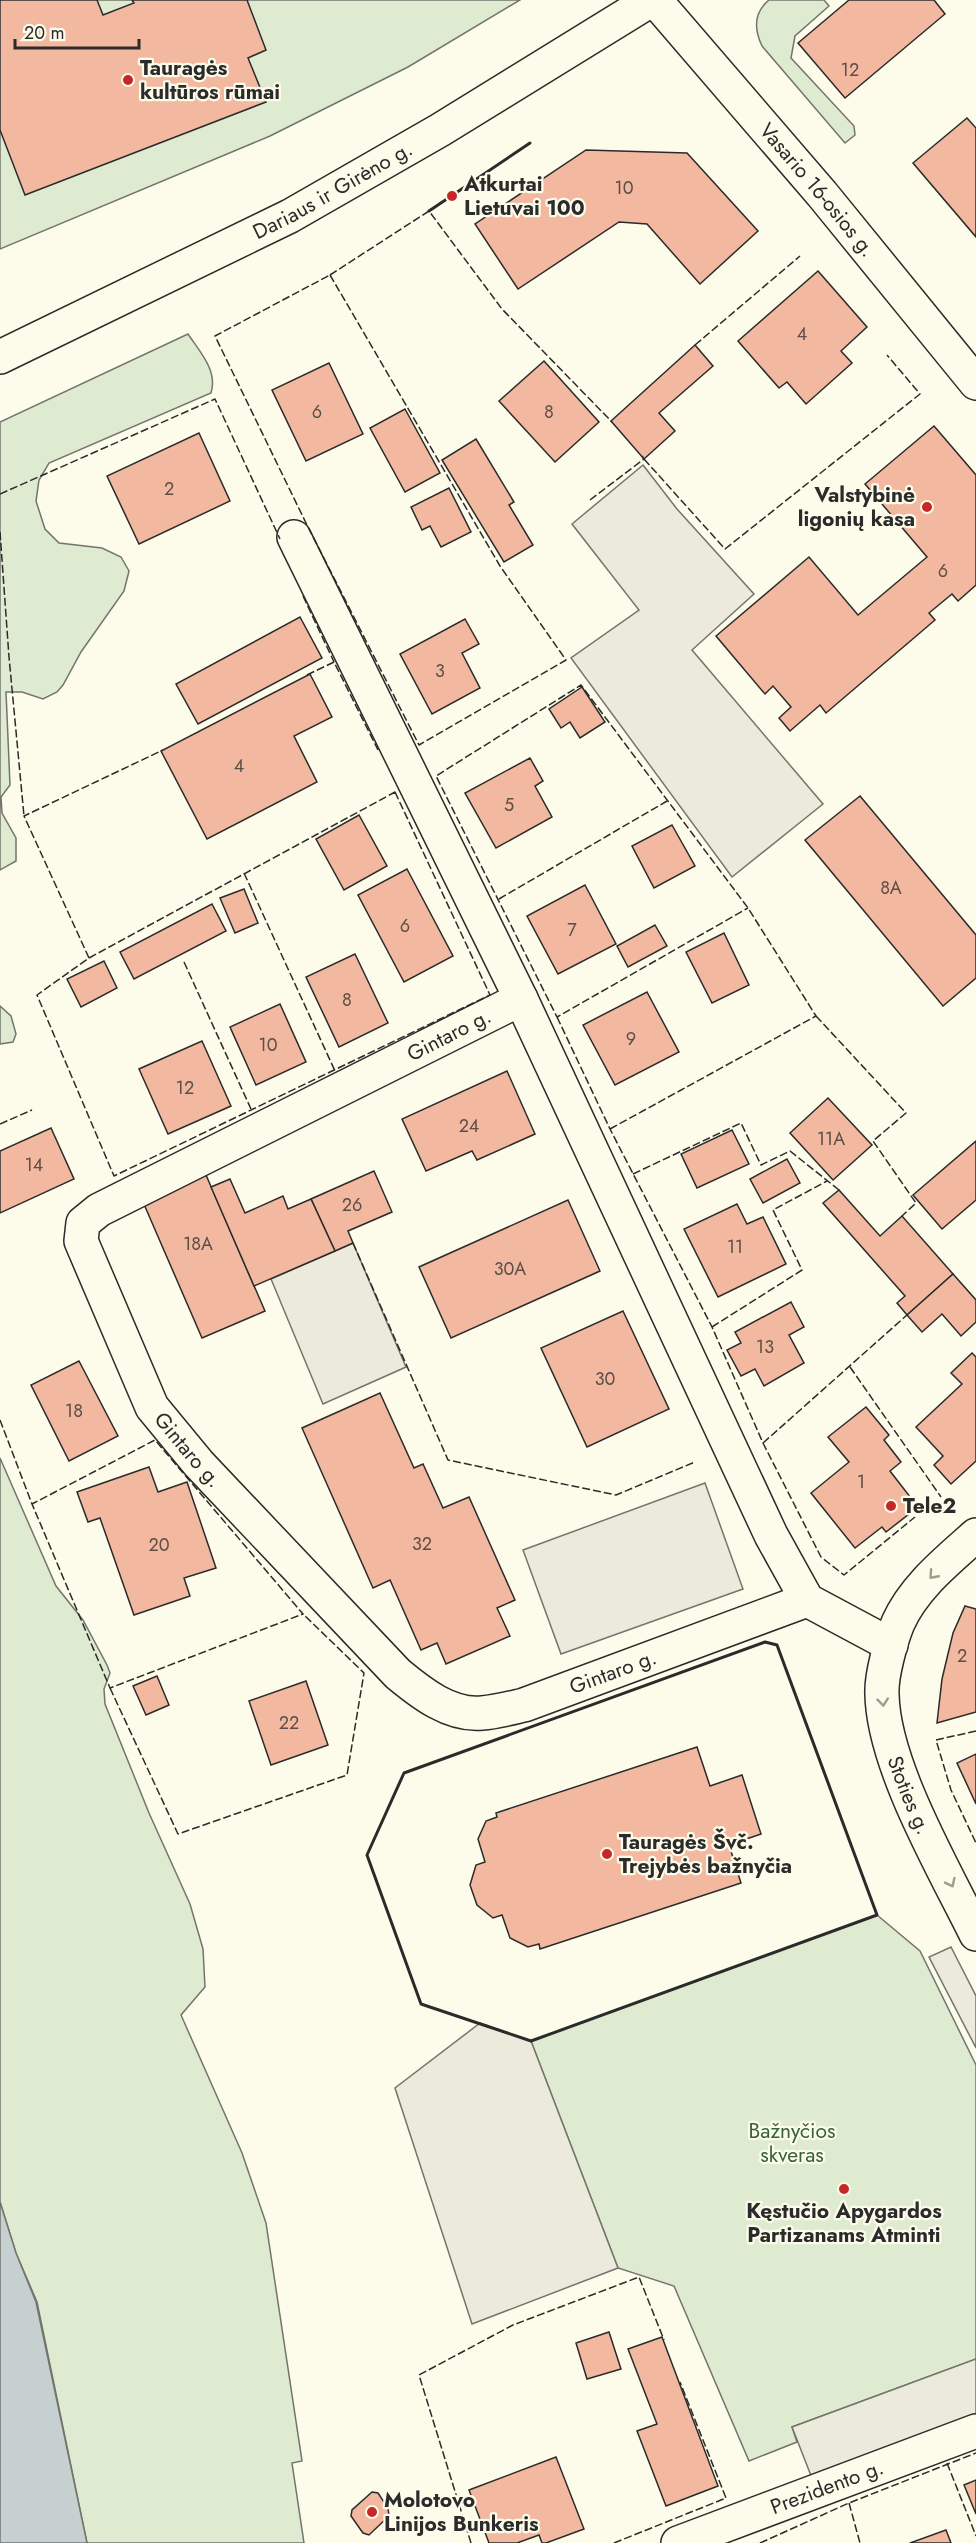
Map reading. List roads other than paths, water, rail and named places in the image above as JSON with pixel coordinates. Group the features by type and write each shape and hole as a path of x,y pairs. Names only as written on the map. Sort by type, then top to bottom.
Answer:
{"main road":[{"name":"Dariaus ir Girėno g.","path":"0,357 290,216 440,130 653,0"},
{"name":"Vasario 16-osios g.","path":"653,0 822,194 976,383"},
{"path":"294,537 521,999 771,1536 807,1600 891,1645"},
{"name":"Gintaro g.","path":"521,999 99,1210 83,1223 81,1241 152,1407 199,1464 398,1674 418,1691 457,1710 481,1713 524,1705 807,1600"},
{"name":"Stoties g.","path":"976,1535 934,1572 898,1623 891,1645 882,1692 888,1738 922,1824 976,1934"},
{"name":"Prezidento g.","path":"678,2543 976,2431"}],"place":[{"name":"Tauragės kultūros rūmai","path":"128,80"},
{"name":"Atkurtai Lietuvai 100","path":"452,196"},
{"name":"Valstybinė ligonių kasa","path":"927,507"},
{"name":"Tele2","path":"891,1506"},
{"name":"Tauragės Švč. Trejybės bažnyčia","path":"607,1854"},
{"name":"Kęstučio Apygardos Partizanams Atminti","path":"844,2189"},
{"name":"Molotovo Linijos Bunkeris","path":"372,2512"}],"park label":[{"name":"Bažnyčios skveras","path":"792,2143"}]}
